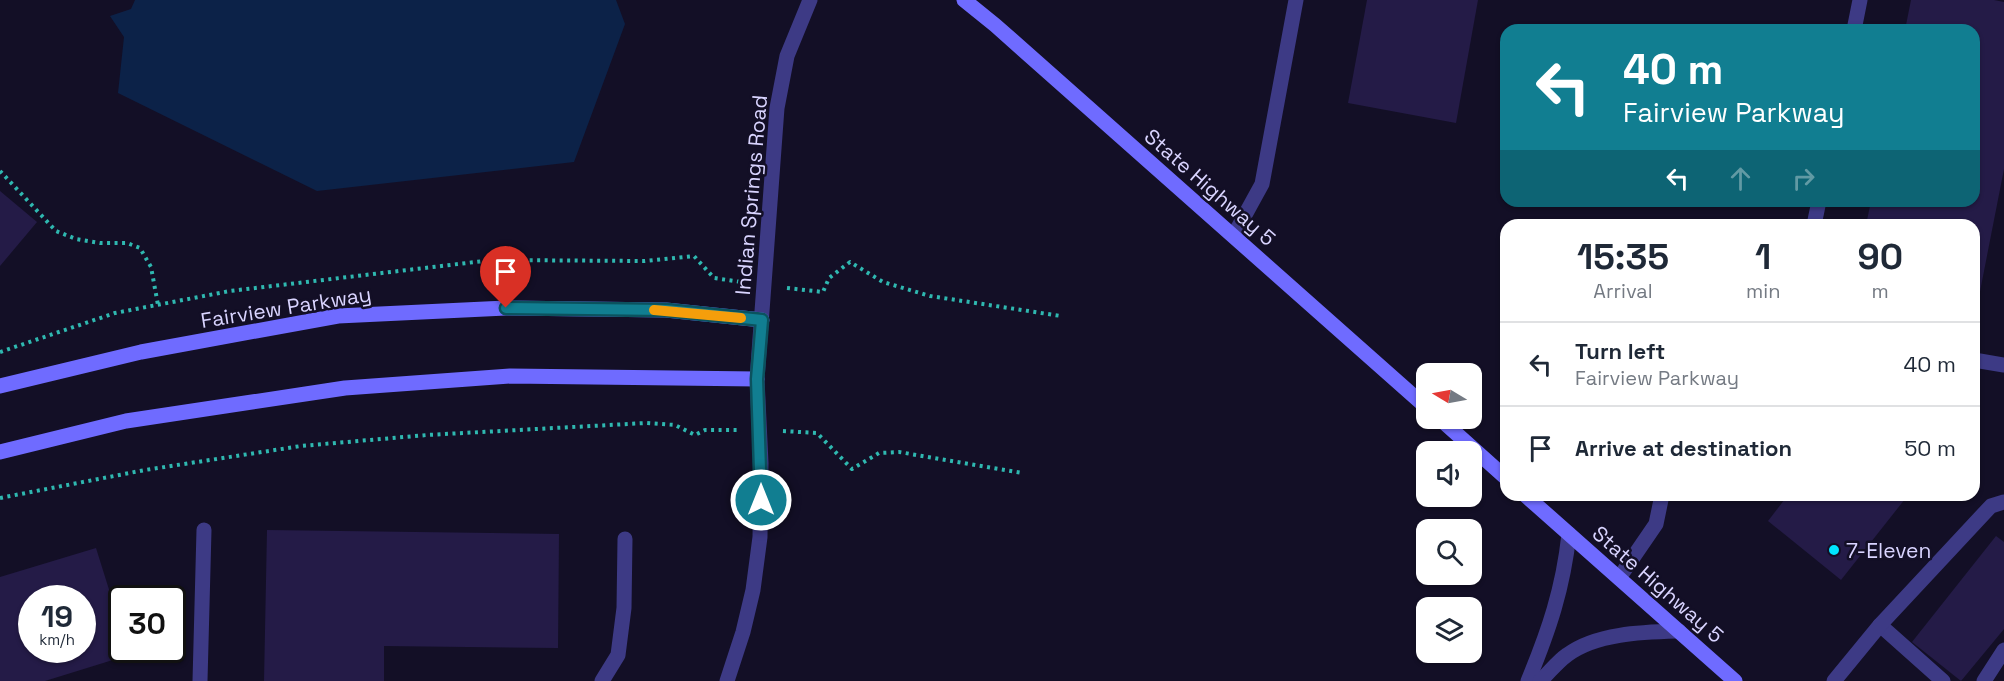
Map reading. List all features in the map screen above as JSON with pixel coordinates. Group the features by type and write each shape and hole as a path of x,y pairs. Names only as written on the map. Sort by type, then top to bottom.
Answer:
{"street":[{"name":"Indian Springs Road","path":"727,681 743,632 753,590 760,537 757,379 777,108 787,56 810,0"},
{"name":"State Highway 5","path":"964,0 1234,235 1416,398"},
{"path":"1234,235 1262,184 1296,0"},
{"path":"1855,24 1860,0"},
{"name":"Fairview Parkway","path":"0,386 141,352 338,316 506,308 666,310 762,320"},
{"path":"1980,361 2004,365"},
{"path":"0,452 126,421 345,388 510,376 757,379"},
{"path":"1451,429 1500,473"},
{"name":"State Highway 5","path":"1532,501 1735,681"},
{"path":"1619,578 1656,524 1661,501"},
{"path":"1834,681 1880,625 1991,506 2004,502"},
{"path":"200,681 204,530"},
{"path":"1528,681 1555,610 1569,534"},
{"path":"602,681 618,655 624,608 625,539"},
{"path":"1880,625 1944,681"},
{"path":"1540,681 1567,654 1597,640 1637,633 1679,631"},
{"path":"1984,681 2004,650"}],"path":[{"path":"0,171 56,231 76,239 100,243 127,243 140,248 151,267 158,304"},
{"path":"0,498 145,470 302,446 427,435 646,423 675,425 695,435 705,430 817,433 852,469 879,453 899,452 1022,473"}],"water":[{"path":"135,0 616,0 625,24 574,162 317,191 118,93 124,37 110,16 131,9"}],"building":[{"path":"1367,0 1478,0 1456,123 1348,103"},
{"path":"1911,0 2004,2 2004,169 1980,291 1980,219 1867,219 1870,207 1980,207 1980,24 1906,24"},
{"path":"0,191 37,222 0,266"},
{"name":"7-Eleven","path":"1783,501 1903,501 1841,580 1768,521"},
{"path":"267,530 559,534 558,648 384,646 384,681 264,681"},
{"name":"7-Eleven","path":"1996,536 2004,542 2004,629 1961,681 1912,642"},
{"path":"96,548 108,586 108,662 45,681 0,681 0,577"}],"slow traffic":[{"path":"654,310 741,318"}],"place":[{"name":"7-Eleven","path":"1834,550"}],"route":[{"path":"506,308 666,310 762,320 757,379 761,500"}]}
